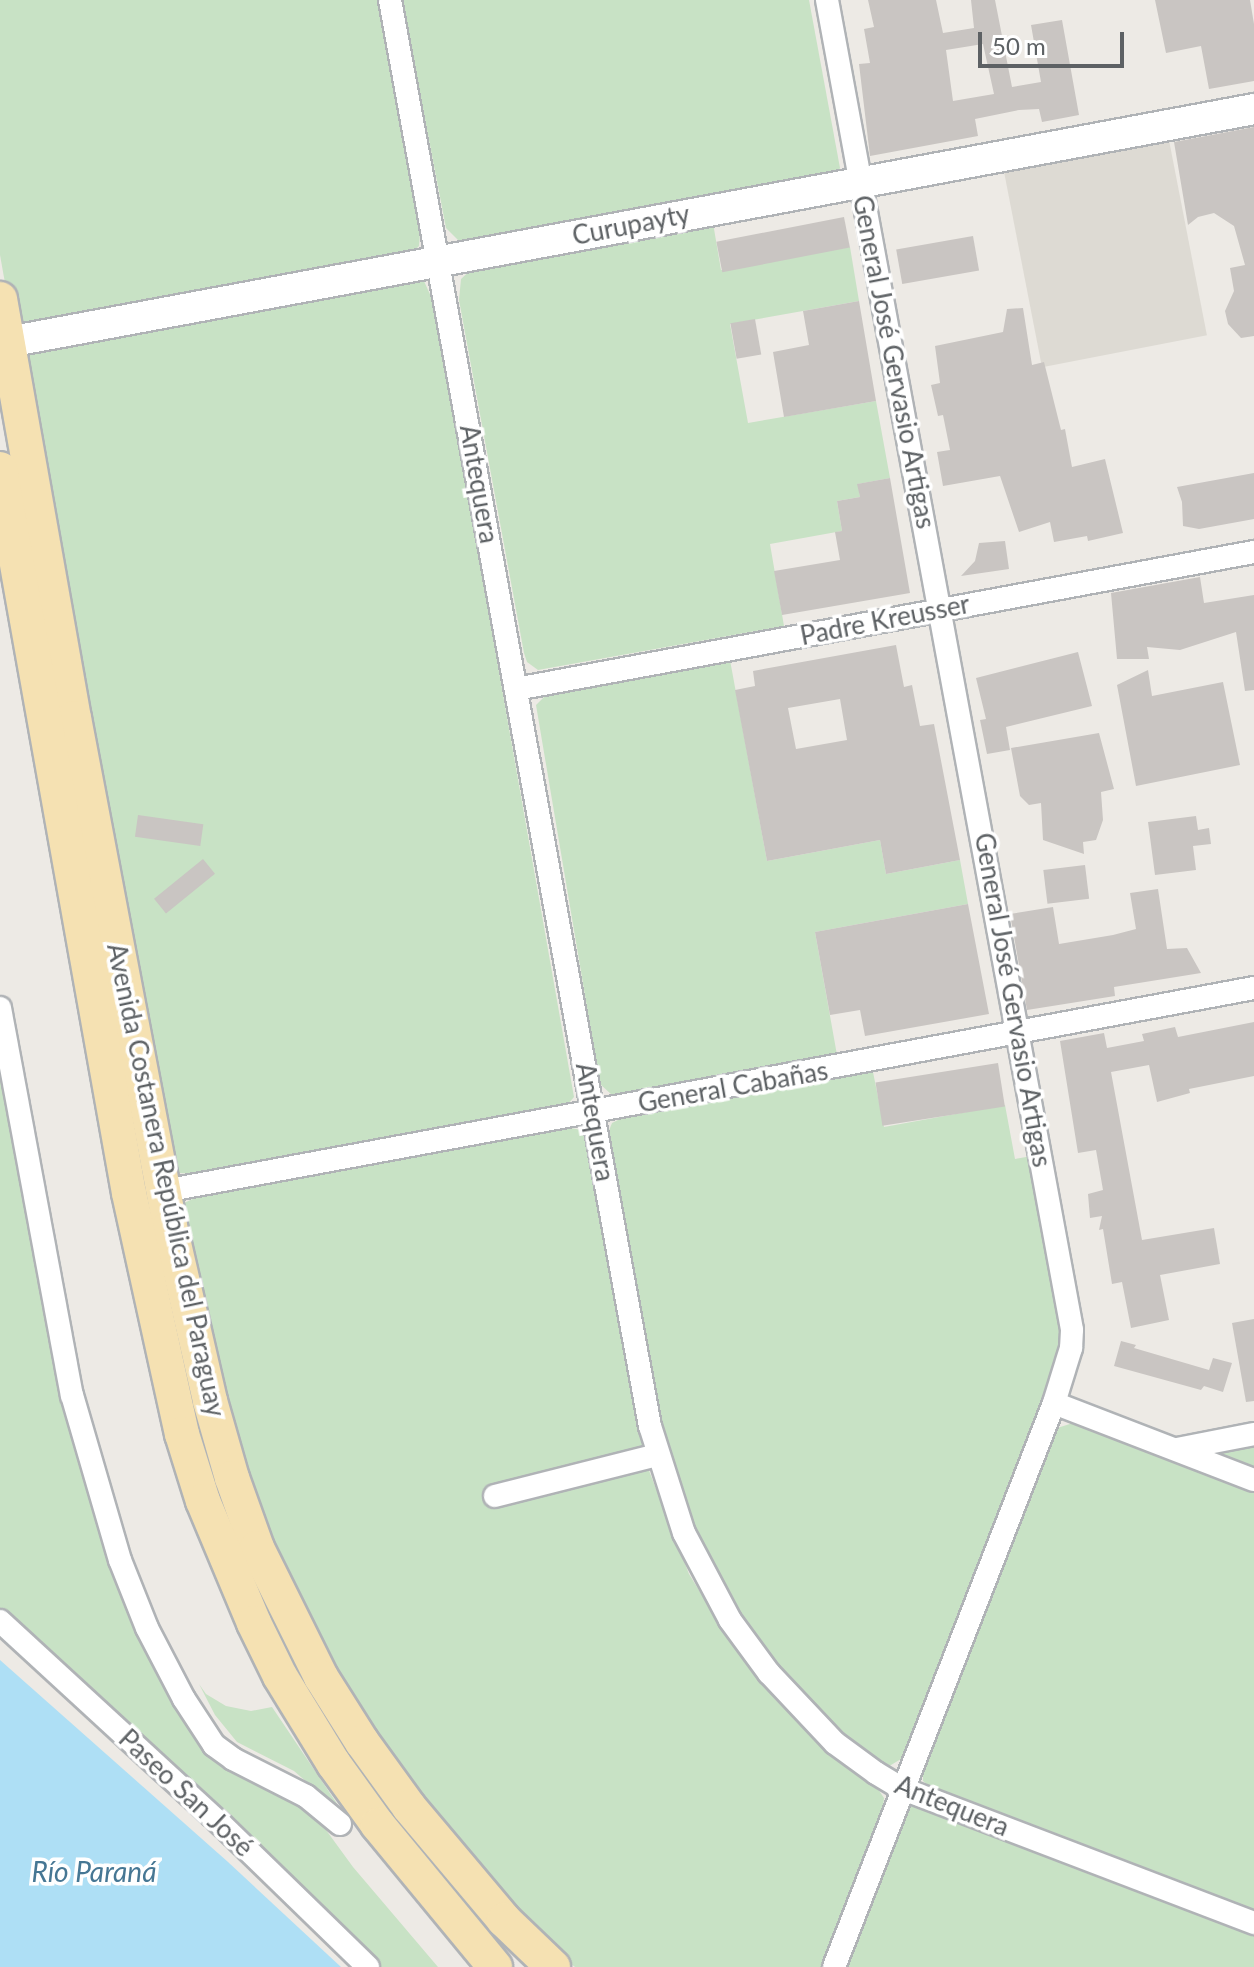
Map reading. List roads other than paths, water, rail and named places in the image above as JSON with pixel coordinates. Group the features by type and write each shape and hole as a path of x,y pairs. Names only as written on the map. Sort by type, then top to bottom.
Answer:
{"main road":[{"name":"Avenida Costanera República del Paraguay","path":"0,299 71,702 164,1191 210,1401 232,1478 257,1548 321,1677 409,1807 504,1920 553,1967"},
{"name":"Avenida Costanera República del Paraguay","path":"0,469 129,1193 182,1434 203,1501 254,1623 280,1676 334,1764 378,1825 495,1967"}],"street":[{"name":"Antequera","path":"390,0 657,1455 669,1495 698,1565 749,1647 788,1696 835,1743 903,1789 1254,1923"},
{"name":"General José Gervasio Artigas","path":"827,0 1020,1034 1072,1330 1066,1369 1054,1403 834,1967"},
{"name":"Curupayty","path":"8,342 1254,109"},
{"name":"Padre Kreusser","path":"516,689 1254,552"},
{"name":"General Cabañas","path":"164,1191 1254,988"},
{"path":"0,1008 72,1395 89,1464 120,1560 147,1628 184,1699 214,1745 245,1766 306,1796 340,1824"},
{"path":"1054,1403 1254,1480"},
{"path":"1175,1449 1254,1434"},
{"path":"495,1496 657,1455"},
{"name":"Paseo San José","path":"0,1621 211,1815 368,1967"}],"water":[{"name":"Río Paraná","path":"0,1660 228,1862 341,1967 0,1967"}]}
